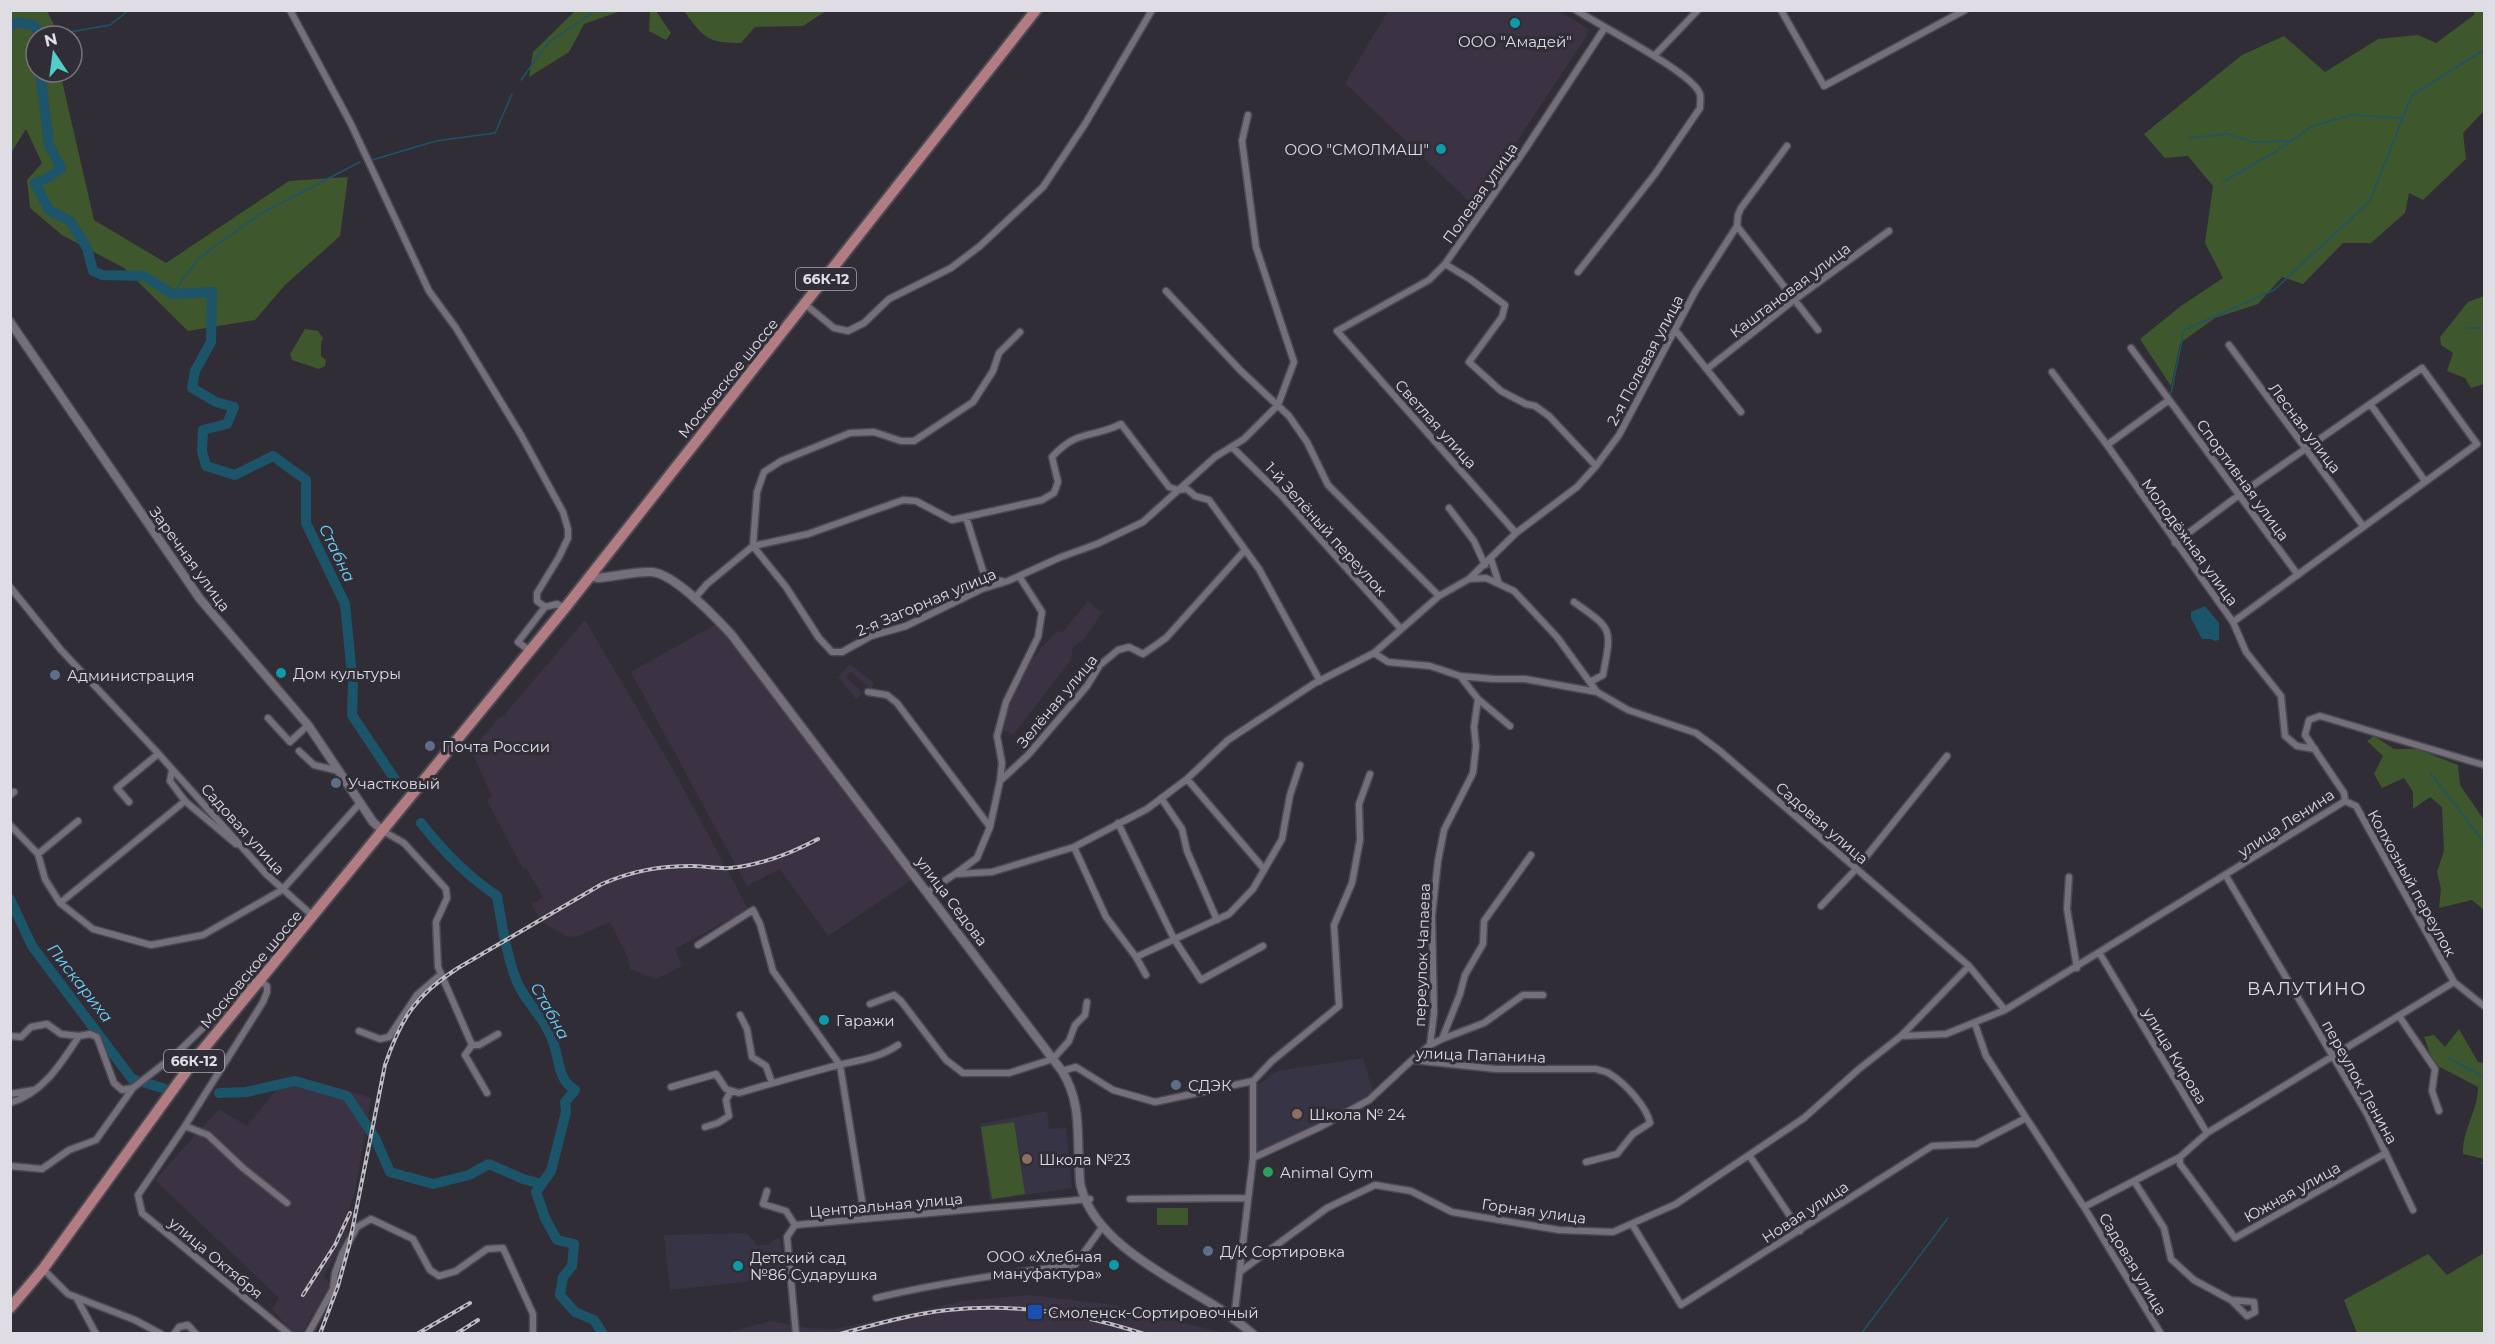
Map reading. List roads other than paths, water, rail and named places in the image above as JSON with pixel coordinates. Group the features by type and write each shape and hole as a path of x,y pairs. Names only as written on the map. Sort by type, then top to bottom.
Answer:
{"main road":[{"name":"Московское шоссе","path":"10,1308 42,1269 166,1097 565,608 806,305 1036,10"}],"street":[{"path":"290,10 351,124 429,291 456,328 563,512 568,538 560,557 537,592 537,601 545,607"},
{"path":"806,305 834,328 848,331 864,323 889,299 951,268 980,246 1043,188 1085,124 1152,10"},
{"path":"1576,10 1654,56 1686,78 1700,93 1700,108 1655,174 1578,272"},
{"path":"1654,56 1698,10"},
{"path":"1781,10 1824,86 1965,10"},
{"name":"Полевая улица","path":"1596,466 1549,416 1535,406 1526,404 1502,391 1469,362 1502,316 1505,305 1445,264 1524,151 1604,28"},
{"path":"1248,115 1242,141 1256,247 1294,362 1278,405"},
{"name":"2-я Полевая улица","path":"955,873 992,872 1074,847 1148,808 1187,779 1228,740 1320,681 1374,653 1439,596 1469,579 1516,533 1577,487 1619,435 1696,290 1737,226 1741,208 1787,146"},
{"path":"1737,226 1818,330"},
{"name":"Каштановая улица","path":"1707,369 1794,300 1889,231"},
{"name":"Светлая улица","path":"1445,264 1429,279 1337,331 1516,533"},
{"path":"1166,291 1240,370 1289,416 1307,442 1328,485 1439,596"},
{"name":"Заречная улица","path":"10,322 200,599 308,724 373,822 386,827"},
{"path":"1676,331 1741,412"},
{"path":"753,546 757,492 764,472 781,461 850,433 874,432 901,441 914,441 973,402 993,371 999,353 1020,332"},
{"name":"Лесная улица","path":"2229,345 2363,526"},
{"path":"2107,445 2169,400 2131,348"},
{"path":"2175,543 2239,495 2422,368 2477,444 2234,622"},
{"name":"Молодёжная улица","path":"2052,372 2234,622 2246,652 2281,696 2285,736 2297,746 2315,749"},
{"name":"Спортивная улица","path":"2169,400 2298,574"},
{"name":"2-я Загорная улица","path":"753,546 786,587 819,638 832,652 842,652 871,636 906,626 982,589 1008,581 1061,557 1097,544 1143,522 1215,458 1266,419 1278,405"},
{"path":"2371,405 2425,481"},
{"path":"694,599 707,584 753,546 808,534 903,500 916,501 952,520 1042,500 1054,493 1058,482 1052,457 1064,444 1075,437 1111,429 1121,424 1168,487 1178,490 1187,489 1195,496 1209,500 1274,596 1320,681"},
{"name":"1-й Зелёный переулок","path":"1232,447 1281,495 1401,630"},
{"path":"1449,508 1474,541 1485,565"},
{"path":"966,517 983,571 991,580 1008,581"},
{"name":"Зелёная улица","path":"1000,781 1028,755 1087,686 1100,666 1118,650 1129,646 1143,654 1160,644 1245,550"},
{"path":"1491,559 1499,584"},
{"name":"улица Седова","path":"590,576 597,578 654,573 665,576 719,621 744,649 1062,1071 1072,1088 1077,1112 1081,1187 1088,1199 1089,1208 1103,1226 1155,1270 1220,1309 1253,1334"},
{"name":"2-я Загорная улица","path":"1000,781 1002,763 997,736 1005,702 1038,637 1042,612 1019,576"},
{"name":"Садовая улица","path":"1469,579 1486,579 1514,591 1557,637 1597,692"},
{"name":"Садовая улица","path":"10,587 61,650 240,845 282,890 314,916"},
{"path":"1574,602 1603,623 1609,639 1603,675 1590,682"},
{"path":"530,651 518,642 545,607 557,604 565,608"},
{"name":"Садовая улица","path":"1374,653 1388,662 1430,666 1460,676 1525,679 1597,692 1628,710 1696,733 1726,756 1969,966 2005,1010"},
{"path":"1460,676 1478,699 1510,726"},
{"path":"868,692 887,695 897,703 990,827"},
{"name":"переулок Чапаева","path":"1412,1060 1430,1045 1434,1013 1432,916 1438,861 1444,830 1473,773 1476,746 1474,727 1478,699"},
{"name":"улица Ленина","path":"1900,1036 1946,1034 2005,1010 2100,954 2345,801 2344,793 2306,735 2309,720 2320,716 2484,765"},
{"path":"268,718 290,741 308,724"},
{"path":"299,751 314,765 339,772"},
{"path":"129,802 117,788 158,754"},
{"path":"1821,906 1857,868 1947,756"},
{"path":"1136,957 1229,914 1253,889 1282,838 1290,795 1300,765"},
{"path":"172,770 170,781 185,801 232,842 240,845"},
{"path":"1062,1071 1076,1067 1113,1090 1155,1102 1252,1081 1279,1054 1339,1006 1334,925 1352,884 1360,840 1359,804 1370,774"},
{"path":"1187,779 1264,868"},
{"path":"928,892 977,858 990,827 1000,781"},
{"path":"1161,798 1182,829 1186,851 1217,920"},
{"name":"Садовая улица","path":"60,903 185,801"},
{"name":"Колхозный переулок","path":"2345,801 2356,806 2454,982 2484,1006"},
{"path":"10,825 38,854 45,879 60,903 93,928 151,945 203,935 282,890 360,803"},
{"path":"38,854 78,821"},
{"path":"1118,823 1174,939 1201,980 1263,946"},
{"path":"386,827 404,843 446,889 447,898 436,922 438,967 472,1045"},
{"path":"1074,847 1106,917 1136,957 1146,975"},
{"path":"1442,1039 1465,975 1483,944 1484,921 1531,855"},
{"name":"переулок Ленина","path":"2226,876 2367,1114 2414,1210"},
{"path":"2069,877 2067,909 2077,968"},
{"path":"698,945 753,910 760,924 772,970 840,1065 865,1219"},
{"name":"улица Кирова","path":"2100,954 2207,1133"},
{"name":"Горная улица","path":"1241,1271 1327,1208 1375,1185 1411,1191 1452,1212 1559,1230 1613,1232 1633,1226 1676,1204 1804,1118 1900,1036 1969,966"},
{"path":"359,1031 380,1039 389,1037 417,995 440,975"},
{"path":"10,1166 42,1169 69,1150 96,1140 133,1088 190,1041 242,990 258,978 267,986 263,1002 185,1126 208,1135 243,1168 287,1203"},
{"path":"2180,1161 2207,1133 2454,982"},
{"path":"870,1004 894,994 902,1001 946,1060 963,1073 1009,1073 1053,1059 1069,1041 1075,1025 1085,1015 1087,1002"},
{"path":"1430,1045 1484,1023 1524,995 1543,995"},
{"path":"740,1015 747,1029 752,1057 765,1066 772,1083"},
{"path":"2398,1016 2435,1069 2432,1091 2439,1111"},
{"path":"10,1036 21,1037 31,1027 47,1024 61,1034 79,1036 90,1034 97,1037 114,1083 122,1090 133,1088"},
{"name":"Садовая улица","path":"1975,1024 1986,1056 2084,1207 2161,1334"},
{"path":"472,1045 479,1045 498,1034"},
{"path":"10,1102 22,1100 38,1090 66,1057 79,1036"},
{"path":"472,1045 465,1055 487,1093"},
{"path":"671,1087 716,1074 726,1089 739,1093 884,1055 898,1045"},
{"name":"улица Папанина","path":"1253,1158 1320,1127 1369,1100 1412,1060 1496,1069 1608,1072 1637,1101 1648,1116 1650,1124 1633,1134 1617,1154 1586,1162"},
{"path":"1234,1319 1253,1158 1252,1081"},
{"path":"10,1094 38,1090"},
{"path":"705,1127 718,1124 729,1116 726,1100 731,1091"},
{"name":"Новая улица","path":"1633,1226 1681,1305 1932,1146 1976,1144 2026,1118"},
{"name":"улица Октября","path":"185,1126 138,1195 142,1212 289,1334"},
{"name":"Южная улица","path":"2180,1161 2235,1238 2386,1153"},
{"path":"1749,1155 1800,1231"},
{"name":"Садовая улица","path":"2084,1207 2172,1161 2180,1161"},
{"path":"2134,1181 2163,1228 2171,1259 2194,1280 2230,1300"},
{"path":"767,1191 763,1204 786,1212 795,1225"},
{"path":"1130,1199 1248,1198"},
{"name":"Центральная улица","path":"796,1334 787,1237 795,1225 1088,1199"},
{"path":"308,1334 333,1289 335,1273 342,1254 357,1227 371,1220 413,1239 430,1270 438,1276 456,1271 487,1249 502,1248 533,1314 533,1334"},
{"path":"876,1298 916,1288 996,1274 1074,1265 1103,1226"},
{"path":"42,1269 68,1294 135,1320 160,1334"},
{"path":"76,1297 96,1334"},
{"path":"174,1334 179,1327 188,1325 196,1334"}],"water":[{"path":"2205,606 2219,623 2219,640 2202,639 2191,618 2191,612"}],"waterway":[{"path":"84,30 110,25 129,10"},
{"path":"521,80 548,43 596,10"},
{"name":"Стабна","path":"10,26 18,22 29,24"},
{"path":"2171,393 2184,330 2274,290 2370,201 2412,95 2484,50"},
{"name":"Стабна","path":"41,84 49,145 61,168 35,183 49,210 70,221 87,248 93,271 102,275 144,276 172,294 212,292 211,342 195,371 192,388 216,402 234,407 227,424 203,430 202,451 206,466 235,475 273,456 306,480 306,523 345,604 353,685 352,715 400,787"},
{"path":"372,160 436,141 495,133 512,94"},
{"path":"2223,182 2278,150 2311,127 2350,115 2403,118"},
{"path":"2190,138 2227,134 2253,142 2289,141"},
{"path":"172,294 199,258 260,214 360,162"},
{"path":"2467,328 2484,328"},
{"path":"2431,774 2484,842"},
{"name":"Стабна","path":"421,823 456,862 497,896 507,950 517,982 546,1026 562,1075 569,1086 575,1090 565,1102 566,1112 551,1171 536,1192 545,1218 557,1240 574,1244 572,1266 563,1277 560,1295 575,1312 594,1320 603,1334"},
{"name":"Пискариха","path":"10,899 32,946 132,1079 136,1080"},
{"path":"2448,1058 2484,1077"},
{"name":"Пискариха","path":"219,1093 246,1092 295,1081 347,1096 375,1138 390,1172 433,1184 469,1175 489,1164 523,1179 542,1184"},
{"name":"Пискариха","path":"145,1083 163,1088"},
{"path":"1861,1334 1948,1218"}],"railway":[{"path":"320,1334 338,1286 349,1246 385,1065 404,1021 431,988 458,968 613,879 668,867 742,867 786,854 818,839"},
{"path":"303,1295 335,1245 350,1213"},
{"path":"417,1334 470,1303"},
{"path":"840,1334 934,1312 973,1308 1023,1309 1072,1315 1144,1334"},
{"path":"456,1334 478,1320"}],"place":[{"name":"ООО \"Амадей\"","path":"1515,23"},
{"name":"ООО \"СМОЛМАШ\"","path":"1441,149"},
{"name":"Дом культуры","path":"281,673"},
{"name":"Администрация","path":"55,675"},
{"name":"Почта России","path":"430,746"},
{"name":"Участковый","path":"336,783"},
{"name":"Гаражи","path":"824,1020"},
{"name":"СДЭК","path":"1176,1085"},
{"name":"Школа № 24","path":"1297,1114"},
{"name":"Школа №23","path":"1027,1159"},
{"name":"Animal Gym","path":"1268,1172"},
{"name":"Д/К Сортировка","path":"1208,1251"},
{"name":"ООО «Хлебная мануфактура»","path":"1114,1265"},
{"name":"Детский сад №86 Сударушка","path":"738,1266"},
{"name":"Смоленск-Сортировочный","path":"1035,1312"}],"district":[{"name":"ВАЛУТИНО","path":"2307,989"}]}
